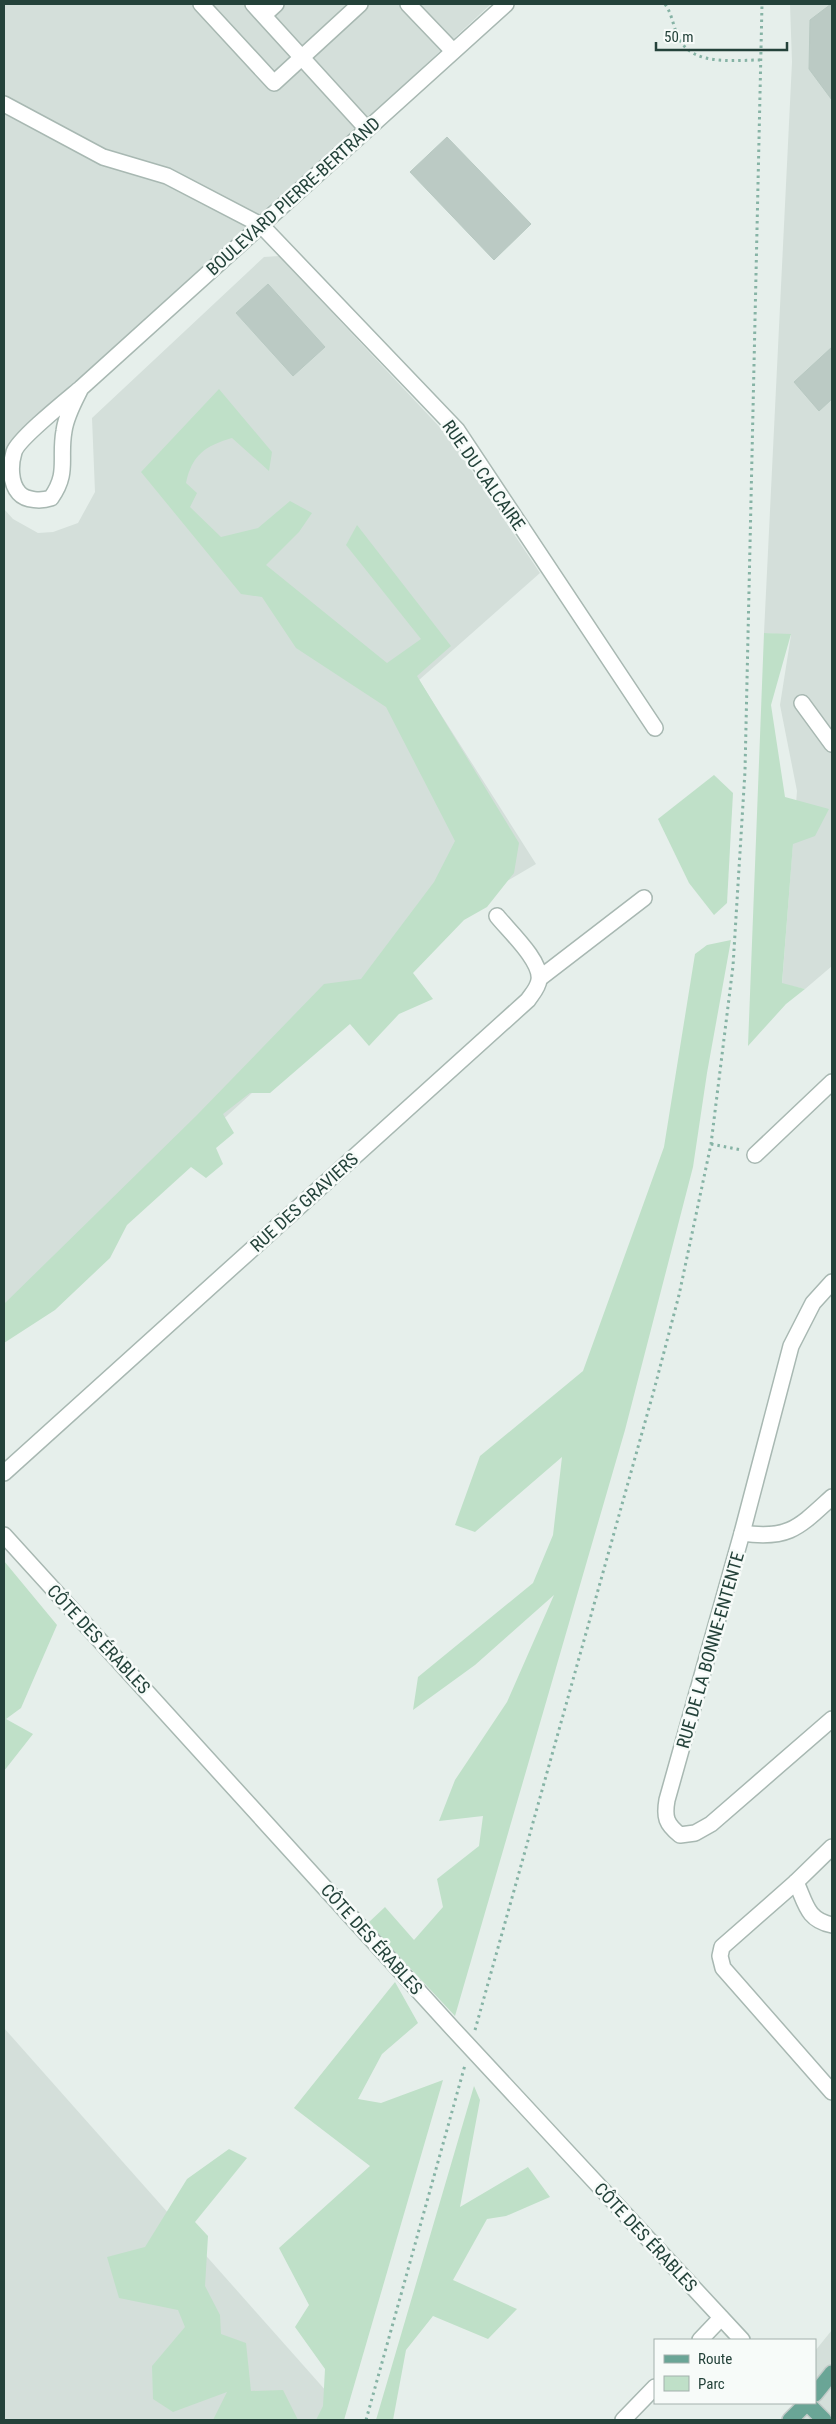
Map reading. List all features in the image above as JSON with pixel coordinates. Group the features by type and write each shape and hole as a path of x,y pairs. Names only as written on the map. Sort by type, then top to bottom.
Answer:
{"main road":[{"path":"816,2393 832,2373"},
{"path":"790,2420 806,2404"},
{"path":"808,2404 824,2420"}],"street":[{"path":"201,4 274,83 360,4"},
{"path":"253,4 367,129"},
{"path":"264,16 276,4"},
{"name":"BOULEVARD PIERRE-BERTRAND","path":"81,388 71,408 64,432 60,485 51,498 41,501 20,494 11,481 14,451 40,423 506,4"},
{"path":"416,7 454,51"},
{"name":"RUE DU CALCAIRE","path":"4,104 103,157 167,176 261,226 457,430 655,728"},
{"path":"802,703 832,744"},
{"path":"497,916 530,955 540,978 644,898"},
{"name":"RUE DES GRAVIERS","path":"4,1473 528,1000 536,989 540,978"},
{"path":"755,1155 832,1082"},
{"name":"RUE DE LA BONNE-ENTENTE","path":"832,1282 813,1303 791,1346 742,1533 667,1800 665,1815 669,1826 680,1835 694,1833 711,1824 832,1719"},
{"path":"742,1533 766,1536 784,1533 801,1525 832,1497"},
{"name":"CÔTE DES ÉRABLES","path":"4,1535 741,2339"},
{"path":"832,1847 796,1882 722,1947 720,1956 723,1968 832,2092"},
{"path":"796,1882 812,1918 820,1923 832,1925"},
{"path":"701,2339 721,2318"},
{"path":"623,2420 654,2388"}],"path":[{"path":"665,4 670,11 680,41 690,52 704,58 720,60 760,60"},
{"path":"474,2034 654,1390 679,1295 710,1144 733,966 745,772 762,4"},
{"path":"710,1144 738,1149"},
{"path":"366,2420 467,2056"}],"shaded area":[{"path":"4,4 491,4 4,455"},
{"path":"790,4 832,4 832,966 805,989 782,984 797,791 780,705 791,635 764,633 792,62"},
{"path":"279,256 449,437 540,573 419,680 536,864 441,920 4,1320 4,509 13,519 38,533 53,532 78,523 95,492 92,418 264,257"},
{"path":"4,2028 343,2410 340,2420 4,2420"},
{"path":"832,2330 832,2420 794,2420 816,2404 816,2350"}],"green space":[{"path":"219,389 272,452 269,471 232,438 214,444 201,453 192,465 186,483 197,493 190,507 221,537 258,528 290,501 312,513 299,532 266,565 387,663 421,639 346,545 357,525 451,646 417,676 519,843 514,873 487,907 464,920 413,973 433,999 399,1014 369,1046 350,1024 270,1093 250,1093 223,1114 234,1133 216,1148 223,1164 206,1178 191,1167 127,1225 110,1258 55,1310 4,1343 4,1304 196,1116 324,984 361,979 434,882 455,841 386,707 296,648 262,597 241,594 141,472"},
{"path":"764,633 791,634 771,705 785,797 829,809 815,836 793,844 782,983 805,989 786,1004 748,1046"},
{"path":"714,775 733,793 727,903 714,915 689,883 658,819"},
{"path":"731,940 707,1073 693,1167 625,1430 455,2016 368,1923 385,1907 414,1940 443,1907 437,1879 479,1846 483,1816 439,1821 455,1780 507,1702 554,1595 475,1665 413,1710 418,1677 533,1583 553,1535 562,1457 475,1532 455,1525 480,1456 583,1371 664,1147 695,954 707,945"},
{"path":"4,1561 57,1625 21,1708 6,1719 33,1734 4,1771"},
{"path":"395,1982 418,2023 382,2054 358,2099 381,2103 443,2080 344,2420 316,2420 323,2406 325,2369 295,2327 309,2305 279,2248 370,2166 294,2108"},
{"path":"474,2086 480,2100 460,2207 528,2167 550,2197 506,2216 487,2219 453,2280 517,2309 488,2339 433,2316 406,2350 393,2420 376,2420"},
{"path":"229,2149 247,2158 195,2222 208,2236 205,2286 220,2315 221,2334 246,2343 251,2391 283,2390 298,2420 213,2420 227,2392 173,2412 153,2399 152,2366 185,2327 178,2310 119,2298 107,2257 145,2247 187,2179"}],"building":[{"path":"831,4 832,100 809,69 810,20"},
{"path":"447,137 531,224 494,260 410,172"},
{"path":"268,284 325,347 293,376 236,313"},
{"path":"832,347 832,399 819,411 794,382"}]}
